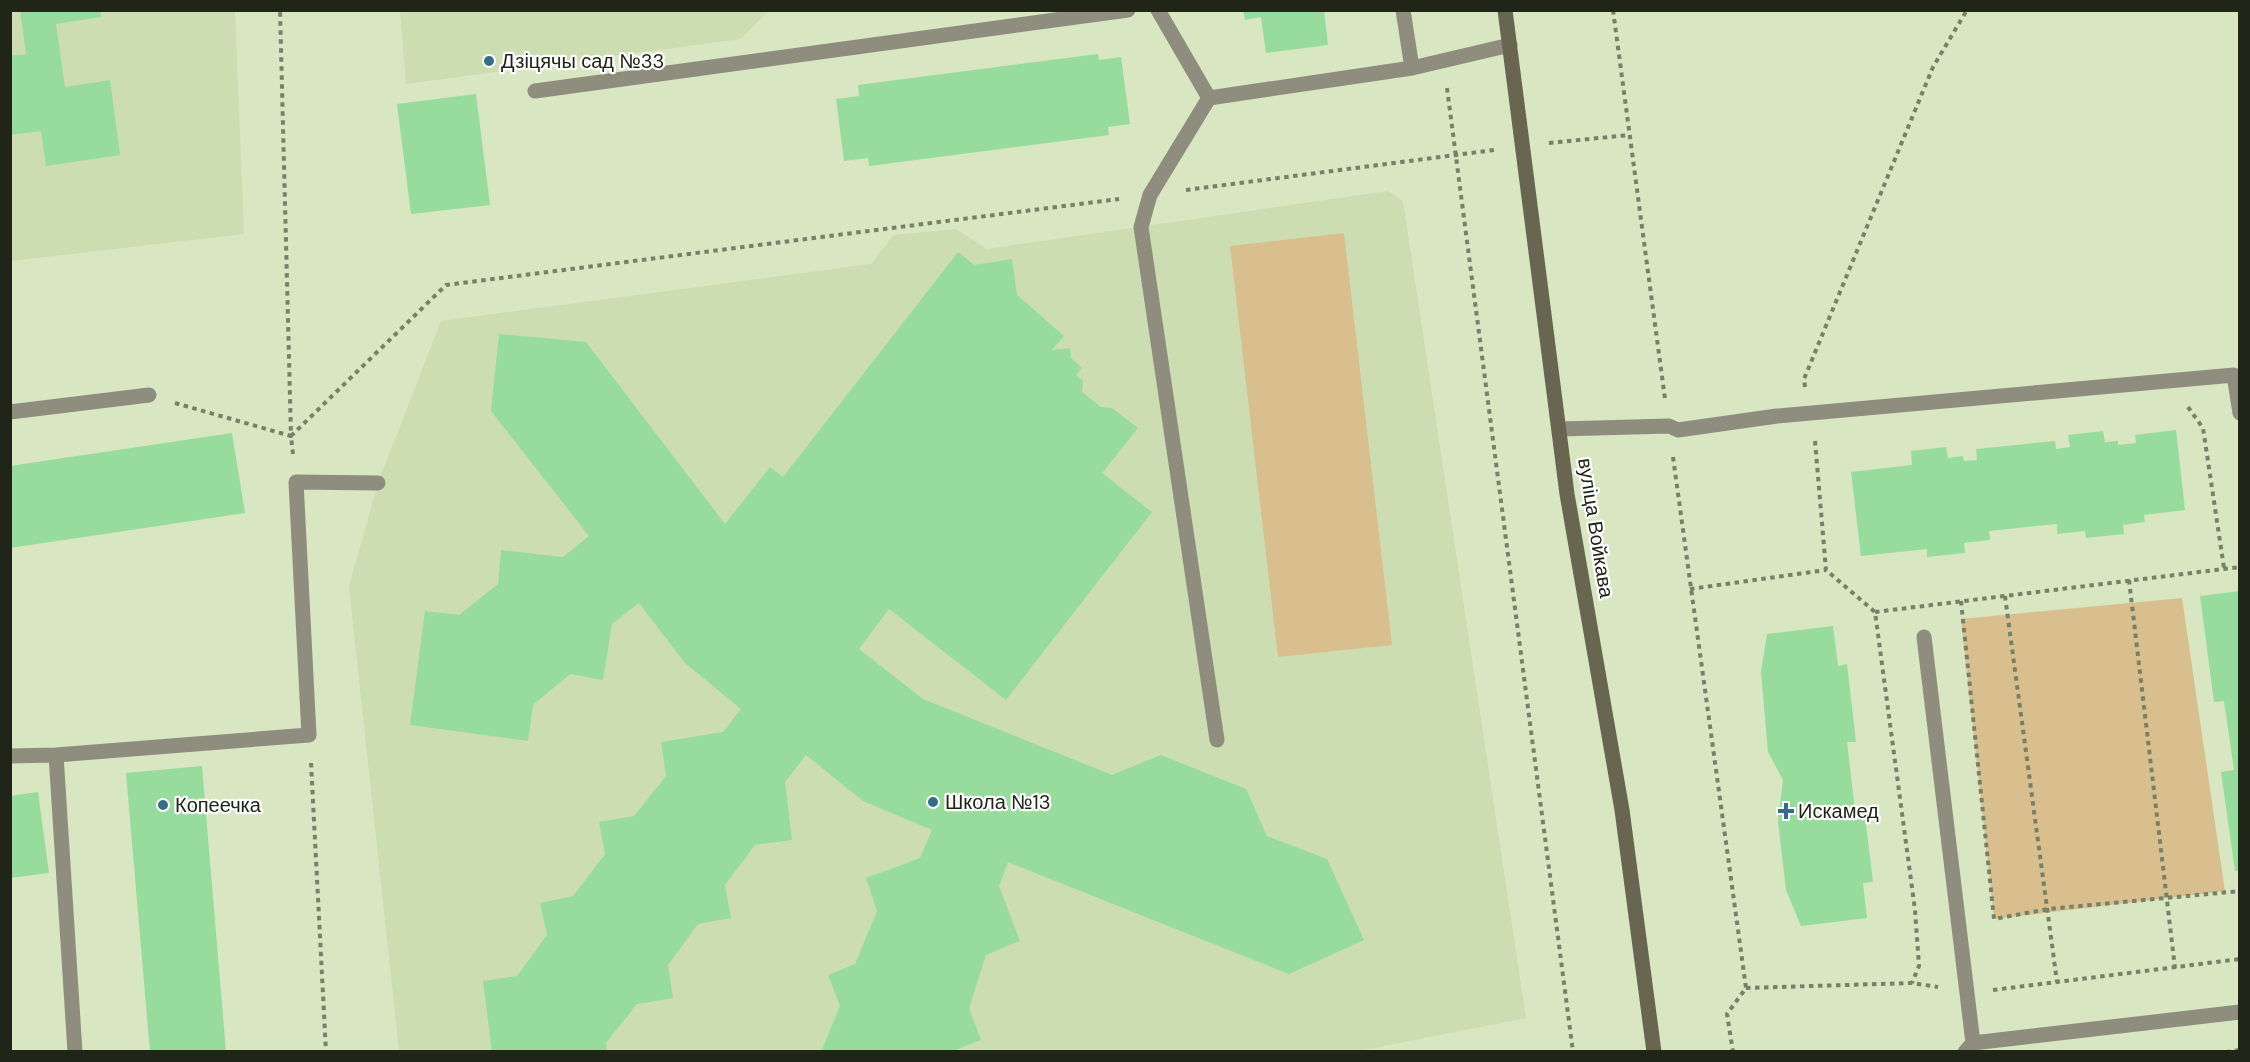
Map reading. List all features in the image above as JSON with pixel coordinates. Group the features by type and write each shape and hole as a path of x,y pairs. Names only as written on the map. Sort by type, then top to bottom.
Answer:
{"main road":[{"name":"вуліца Войкава","path":"1505,10 1567,494 1622,810 1654,1052"}],"lane":[{"path":"536,91 1128,10"},
{"path":"1158,10 1209,98"},
{"path":"1403,10 1412,68"},
{"path":"1209,98 1412,68 1510,45"},
{"path":"1209,98 1150,195 1142,227 1216,740"},
{"path":"1560,429 1669,426 1678,430 1810,413 2234,375 2240,413"},
{"path":"10,412 149,395"},
{"path":"10,756 56,755 309,735 296,482 378,483"},
{"path":"1924,637 1969,1047 2240,1012"},
{"path":"56,755 75,1052"}],"path":[{"path":"280,10 291,436 296,482"},
{"path":"1612,10 1746,987 1727,1014 1733,1052"},
{"path":"1912,983 1919,966 1915,910 1875,612 1826,570 1816,449 1804,379 1933,68 1967,10"},
{"path":"1444,61 1572,1052"},
{"path":"291,436 446,285 1456,155"},
{"path":"149,395 291,436"},
{"path":"2186,404 2203,428 2224,568"},
{"path":"1816,449 1824,441"},
{"path":"1875,612 2240,567"},
{"path":"1690,589 1826,570"},
{"path":"2129,580 2175,968"},
{"path":"2005,596 2057,982"},
{"path":"1961,601 1994,919 2048,909 2240,891"},
{"path":"309,735 326,1052"},
{"path":"2226,1052 2240,1050"}],"shaded area":[{"name":"Дзіцячы сад №33","path":"400,10 769,11 740,39 406,84"},
{"path":"10,11 235,11 244,234 11,261"},
{"name":"Школа №13","path":"1388,191 1403,201 1526,1018 1354,1052 399,1051 349,586 378,483 441,321 871,264 894,235 956,229 987,249"},
{"path":"1344,233 1392,645 1278,657 1230,246"},
{"path":"2182,598 2225,891 1994,919 1961,619"}],"building":[{"path":"20,10 100,10 101,17 56,24 65,87 110,80 120,155 46,166 41,131 10,135 10,56 26,54"},
{"path":"1243,10 1324,10 1328,45 1266,53 1261,17 1245,20"},
{"path":"1098,54 1099,60 1121,57 1130,124 1108,127 1109,135 869,166 868,158 844,161 836,99 859,96 858,85"},
{"path":"476,94 490,205 411,214 397,104"},
{"path":"958,252 974,265 1012,259 1017,295 1064,336 1052,350 1070,348 1071,358 1082,368 1076,375 1083,381 1082,392 1101,407 1112,408 1138,428 1102,473 1152,512 1006,700 889,609 859,649 923,699 1112,775 1161,755 1246,789 1267,836 1327,859 1364,940 1289,974 1008,862 999,886 1020,941 986,955 969,1008 981,1040 950,1052 821,1052 840,1006 828,975 855,964 877,911 866,878 920,858 932,830 863,801 806,755 785,782 792,840 755,845 725,885 731,918 698,924 668,965 673,998 637,1004 606,1043 607,1052 492,1052 483,981 517,976 547,935 540,903 573,896 605,854 599,822 634,816 666,776 661,742 723,732 741,709 685,663 639,603 612,624 603,680 570,674 533,705 528,741 410,725 425,611 459,615 498,584 501,550 563,557 589,536 491,411 499,334 586,342 725,524 770,467 783,477"},
{"path":"2176,430 2185,510 2144,515 2145,522 2123,525 2124,534 2086,538 2085,531 2057,534 2057,524 1989,531 1990,540 1964,543 1965,553 1927,557 1927,549 1861,556 1851,472 1912,465 1911,451 1946,447 1948,458 1963,456 1964,461 1977,460 1976,449 2055,441 2056,449 2070,447 2068,435 2103,431 2105,442 2118,441 2118,445 2136,443 2135,435"},
{"path":"232,433 245,513 10,548 10,466"},
{"path":"2240,591 2240,870 2235,871 2221,772 2234,770 2224,701 2214,702 2200,596"},
{"path":"1833,626 1838,666 1847,664 1856,742 1847,742 1855,810 1864,808 1873,882 1863,883 1867,918 1801,926 1786,890 1778,821 1783,780 1768,752 1761,672 1767,634"},
{"path":"202,766 226,1052 150,1052 126,773"},
{"path":"38,792 49,873 10,878 10,796"}],"place":[{"name":"Дзіцячы сад №33","path":"489,61"},
{"name":"Школа №13","path":"933,802"},
{"name":"Копеечка","path":"163,805"},
{"name":"Искамед","path":"1786,811"}]}
